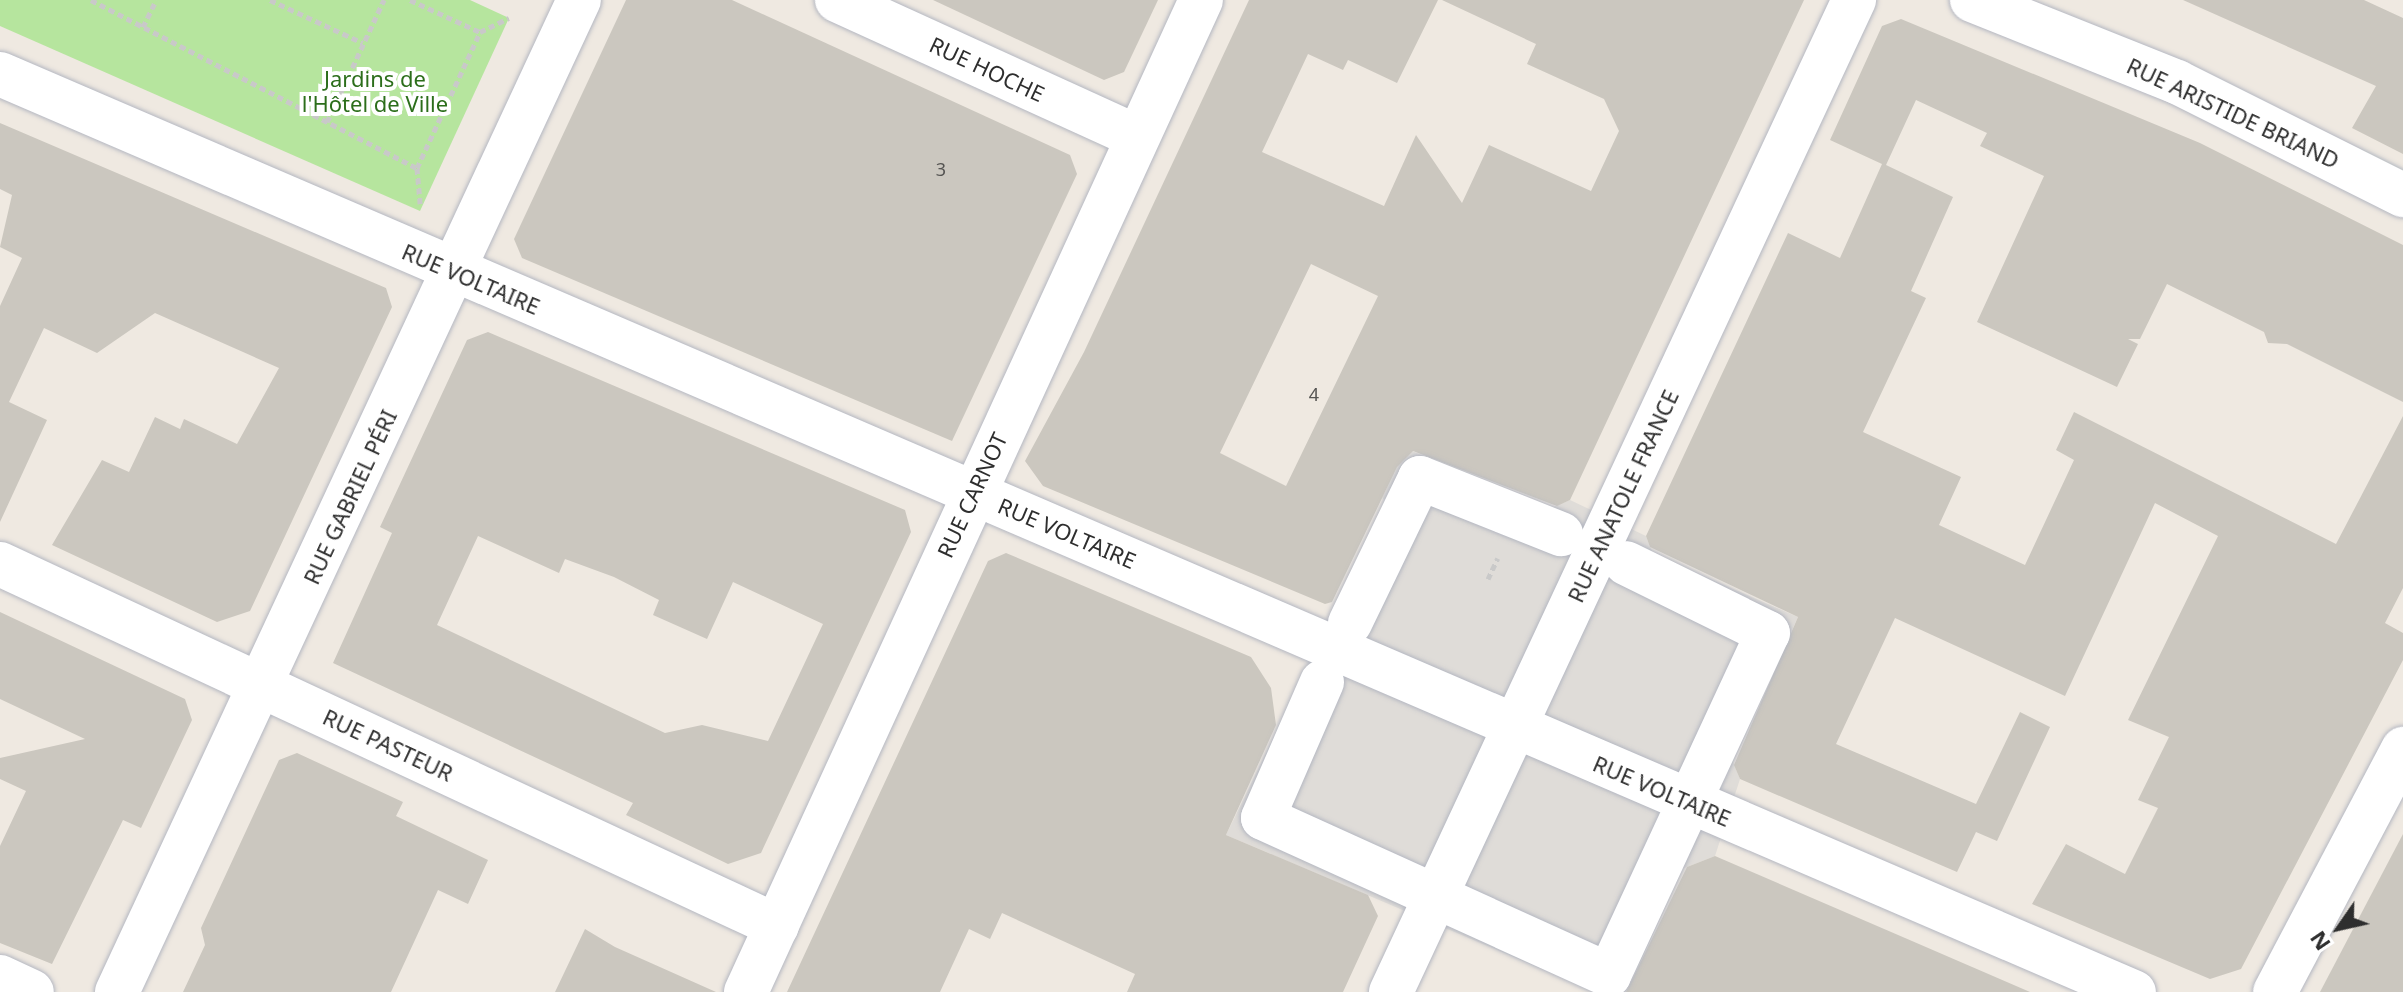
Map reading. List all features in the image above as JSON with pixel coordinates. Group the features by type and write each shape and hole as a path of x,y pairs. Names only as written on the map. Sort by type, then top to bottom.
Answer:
{"street":[{"name":"RUE GABRIEL PÉRI","path":"117,992 263,687 579,0"},
{"name":"RUE HOCHE","path":"837,0 1137,137"},
{"name":"RUE CARNOT","path":"746,992 1201,0"},
{"name":"RUE ANATOLE FRANCE","path":"1391,992 1854,0"},
{"name":"RUE ARISTIDE BRIAND","path":"1972,0 2177,82 2403,195"},
{"name":"RUE VOLTAIRE","path":"0,74 2134,992"},
{"path":"1350,623 1420,478 1561,534"},
{"path":"1322,682 1263,818 1609,975 1768,633 1626,563"},
{"name":"RUE PASTEUR","path":"0,564 777,926"},
{"path":"2275,992 2403,749"},
{"path":"0,977 32,992"}],"path":[{"path":"91,0 417,168"},
{"path":"143,27 156,0"},
{"path":"270,0 363,43"},
{"path":"327,122 384,0"},
{"path":"410,0 480,32"},
{"path":"420,211 417,168 480,32 509,18"},
{"path":"1488,579 1503,549"}],"green space":[{"name":"Jardins de l'Hôtel de Ville","path":"0,0 470,0 509,18 420,211 0,26"}],"shaded area":[{"path":"1405,448 1551,508 1570,500 1646,536 1653,554 1798,617 1733,762 1740,779 1715,856 1682,869 1627,992 1596,992 1226,835 1388,502 1382,498"}],"building":[{"path":"626,0 732,0 1070,155 1077,174 952,441 522,258 514,239"},
{"path":"933,0 1158,0 1124,72 1104,80"},
{"path":"1249,0 1438,0 1397,83 1348,60 1343,70 1308,54 1262,152 1384,206 1416,135 1462,203 1489,145 1591,191 1619,131 1604,99 1527,64 1536,44 1442,0 1804,0 1570,500 1557,506 1413,451 1397,467 1332,602 1325,604 1043,486 1025,461 1084,352","holes":["1311,264 1378,296 1286,486 1220,453"]},
{"path":"2183,0 2364,0 2403,18 2403,154 2352,128 2376,86"},
{"path":"1901,19 2200,143 2403,245 2403,402 2287,344 2268,343 2264,332 2167,284 2140,339 2128,339 2138,344 2117,387 1977,322 2044,176 1980,146 1987,133 1916,100 1886,165 1953,197 1911,291 1926,298 1863,432 1961,477 1939,525 2025,565 2074,460 2056,450 2074,412 2336,544 2403,416 2403,588 2385,623 2403,633 2403,660 2241,969 2210,979 2032,904 2066,844 2125,874 2158,808 2138,800 2169,737 2128,720 2218,536 2155,503 2065,696 1895,618 1836,744 1976,804 2020,712 2050,727 1997,841 1976,832 1957,872 1740,779 1734,765 1798,617 1650,547 1646,536 1788,233 1840,258 1882,164 1830,140 1882,26"},
{"path":"0,123 386,288 392,307 250,611 217,622 52,545 102,460 129,472 155,417 180,429 184,419 237,444 279,368 155,313 97,353 44,328 9,402 47,420 0,522 0,306 22,258 0,247 12,195 0,189"},
{"path":"488,332 905,510 911,532 761,853 728,864 626,815 633,803 333,663 392,533 380,527 467,340","holes":["478,536 559,573 565,559 614,577 659,600 653,615 707,639 733,582 823,624 768,741 702,725 665,733 437,625"]},
{"path":"1006,553 1251,657 1271,688 1276,725 1226,835 1368,895 1378,916 1343,992 1127,992 1135,974 1002,913 990,939 969,929 940,992 787,992 988,561"},
{"path":"0,612 185,699 192,720 141,828 123,820 52,964 0,943 0,846 26,791 0,779 0,758 85,739 0,699"},
{"path":"297,753 403,802 396,816 488,860 468,904 438,890 391,992 183,992 205,945 201,928 279,760"},
{"path":"2403,834 2403,992 2320,992"},
{"path":"1715,856 2030,992 1626,992 1687,867"},
{"path":"585,929 615,947 716,992 555,992"}]}
